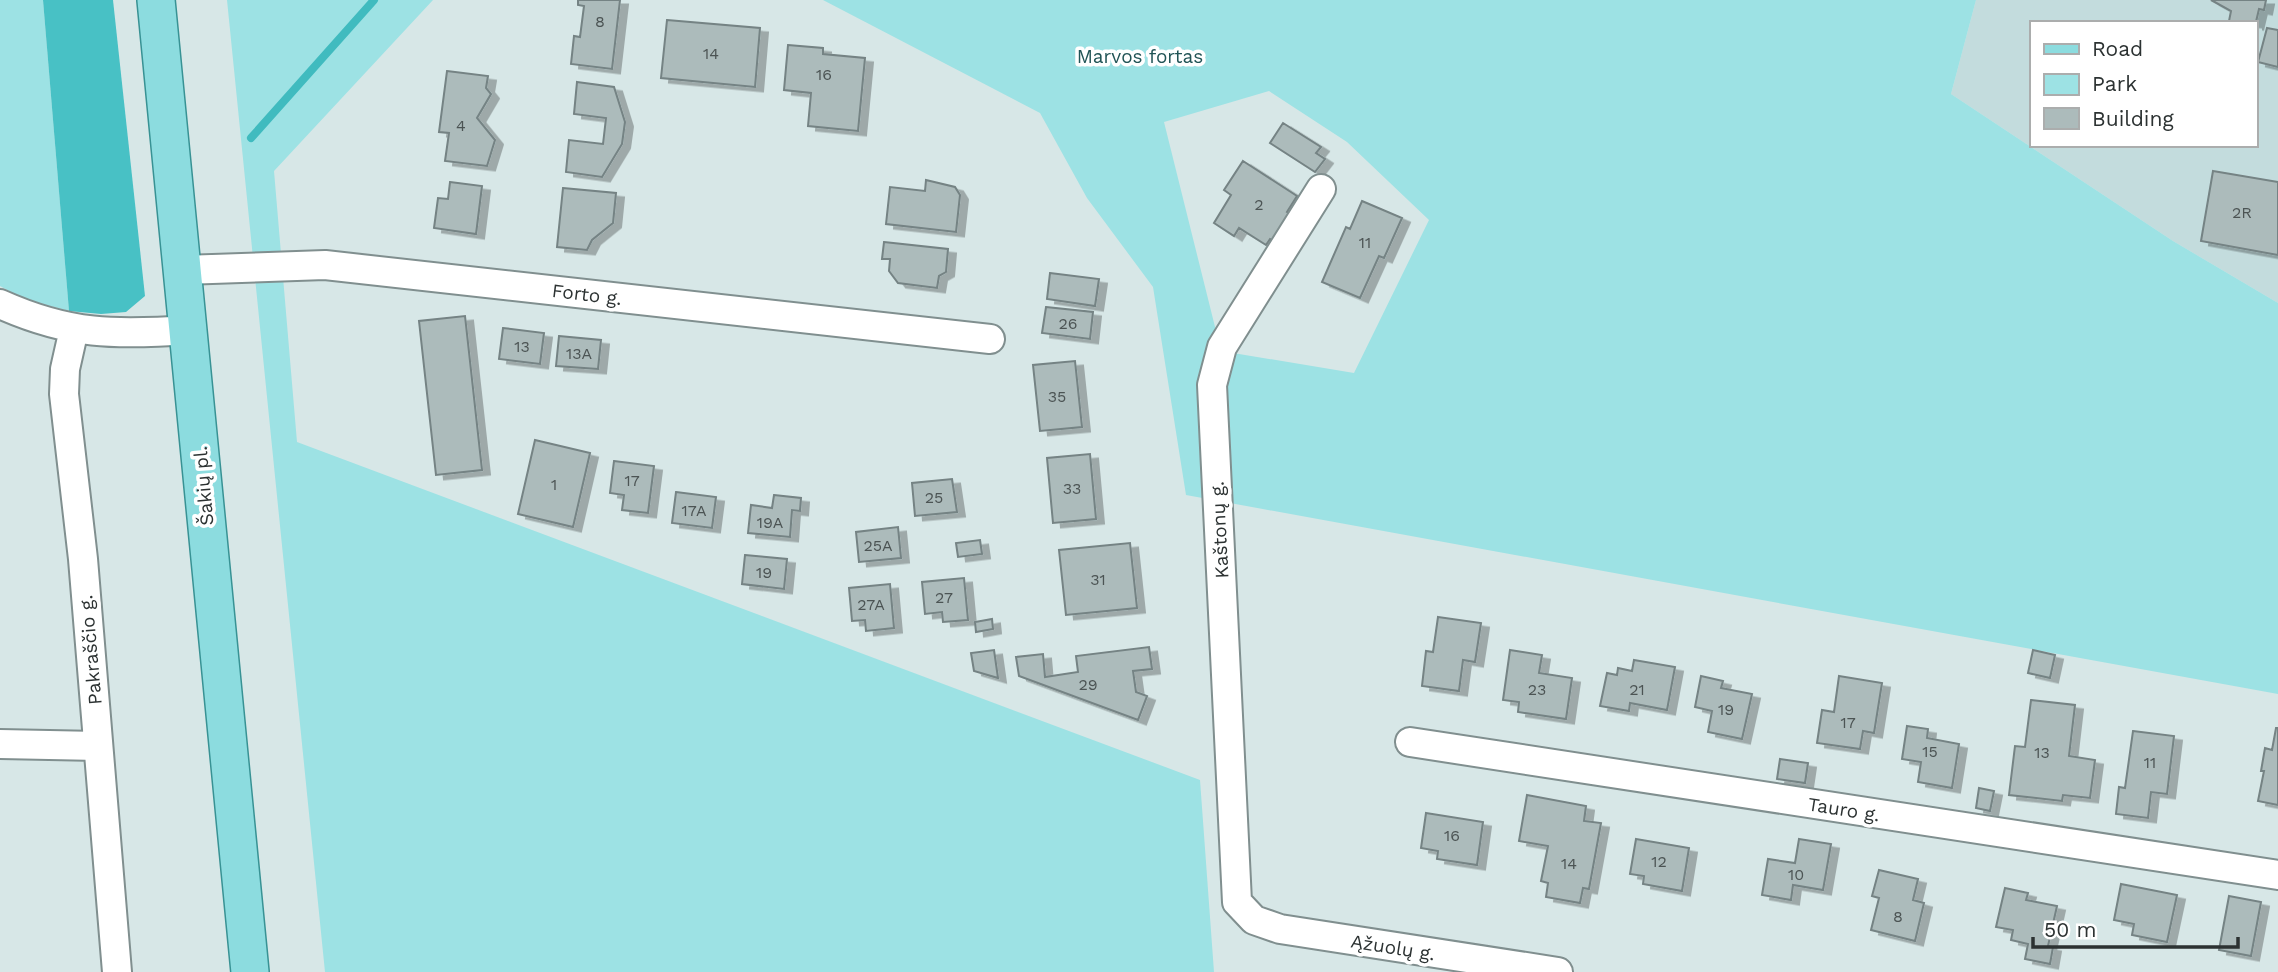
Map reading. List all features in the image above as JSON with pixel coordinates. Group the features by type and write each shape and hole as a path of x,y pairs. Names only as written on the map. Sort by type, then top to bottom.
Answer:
{"main road":[{"name":"Šakių pl.","path":"156,0 250,972"}],"street":[{"name":"Kaštonų g.","path":"1237,902 1212,384 1222,347 1321,189"},
{"name":"Forto g.","path":"183,270 325,265 990,339"},
{"path":"0,304 32,318 74,329 122,333 189,330"},
{"name":"Pakraščio g.","path":"74,329 65,369 64,394 83,559 117,972"},
{"name":"Tauro g.","path":"1410,743 2278,876"},
{"path":"0,744 98,746"},
{"name":"Ąžuolų g.","path":"1237,902 1254,919 1280,929 1559,972"}],"shaded area":[{"path":"43,0 113,0 145,296 126,312 101,314 69,311"},
{"path":"1976,0 2278,0 2278,303 2173,241 2031,147 2257,147 2257,21 2030,21 2030,146 1951,94"}],"green space":[{"path":"0,0 43,0 69,311 24,299 0,286"},
{"path":"227,0 433,0 274,171 297,442 1200,780 1214,972 325,972"},
{"name":"Marvos fortas","path":"823,0 1976,0 1951,94 2173,241 2278,303 2278,694 1186,495 1153,287 1087,198 1040,113","holes":["1269,91 1347,142 1429,220 1354,373 1221,351 1164,122"]}],"building":[{"path":"578,0 620,0 612,69 571,64 574,36 580,37 584,6 578,5"},
{"path":"2211,0 2266,0 2264,10 2259,9 2256,21 2229,21 2231,11"},
{"path":"667,20 760,28 755,87 661,78"},
{"path":"2267,28 2278,30 2278,67 2258,62"},
{"path":"788,45 823,48 823,54 865,58 858,131 808,126 811,93 784,90"},
{"path":"447,71 488,76 486,88 491,94 477,118 495,140 487,166 445,161 449,133 439,132"},
{"path":"577,82 614,87 625,122 622,144 602,177 566,172 569,140 603,144 606,118 574,114"},
{"path":"1283,123 1321,147 1316,153 1325,159 1315,172 1270,143"},
{"path":"1243,161 1297,196 1287,212 1292,215 1275,242 1270,239 1266,245 1239,228 1234,236 1214,223 1231,195 1224,190"},
{"path":"2213,171 2278,182 2278,255 2201,241"},
{"path":"926,180 955,187 960,195 956,232 886,224 890,187 925,191"},
{"path":"450,182 482,186 476,234 434,228 438,198 448,199"},
{"path":"563,188 616,193 613,223 592,240 587,250 557,247"},
{"path":"1362,201 1402,218 1384,258 1379,256 1360,298 1322,282 1346,227 1350,229"},
{"path":"884,242 948,249 946,272 939,276 937,288 898,283 889,271 890,259 882,259"},
{"path":"1050,273 1099,279 1095,306 1047,299"},
{"path":"1046,307 1093,312 1090,339 1042,333"},
{"path":"465,316 482,470 436,475 419,321"},
{"path":"503,328 544,333 540,364 499,359"},
{"path":"559,336 601,340 598,369 556,366"},
{"path":"1075,361 1082,427 1040,431 1033,365"},
{"path":"535,440 590,453 573,527 518,514"},
{"path":"1090,454 1096,519 1053,523 1047,458"},
{"path":"614,461 654,466 648,513 622,510 624,495 610,493"},
{"path":"952,479 957,512 915,516 912,483"},
{"path":"676,492 716,497 712,528 672,523"},
{"path":"774,495 801,498 800,511 792,510 790,537 748,533 751,505 772,508"},
{"path":"898,527 901,558 859,562 856,532"},
{"path":"980,540 982,554 958,557 956,543"},
{"path":"1130,543 1137,608 1066,615 1059,550"},
{"path":"745,555 787,559 784,589 742,584"},
{"path":"964,578 968,620 943,622 942,612 925,614 922,582"},
{"path":"890,584 894,628 866,631 865,620 852,621 849,588"},
{"path":"1438,617 1481,623 1475,662 1463,660 1459,691 1422,686 1426,651 1433,652"},
{"path":"992,619 993,629 976,632 975,622"},
{"path":"1149,647 1152,669 1133,671 1136,692 1147,696 1138,720 1019,676 1016,657 1043,654 1045,677 1078,672 1076,656"},
{"path":"994,650 998,678 974,671 971,653"},
{"path":"1510,650 1542,655 1539,673 1572,678 1566,719 1518,712 1519,702 1503,700"},
{"path":"2033,650 2055,655 2050,678 2028,673"},
{"path":"1634,660 1675,667 1667,710 1630,703 1629,711 1600,706 1607,673 1617,675 1618,668 1632,671"},
{"path":"1701,676 1723,681 1721,688 1752,694 1742,739 1708,732 1712,711 1695,707"},
{"path":"1839,676 1882,683 1874,733 1863,731 1860,749 1817,743 1822,710 1834,712"},
{"path":"2031,700 2075,705 2069,756 2095,760 2090,798 2063,795 2062,801 2009,795 2015,746 2025,747"},
{"path":"1907,726 1928,729 1927,738 1959,744 1952,788 1918,782 1921,762 1902,759"},
{"path":"2276,728 2278,805 2258,801 2265,748 2272,750"},
{"path":"2133,731 2174,736 2167,794 2151,792 2148,818 2116,814 2119,787 2125,788"},
{"path":"1780,759 1808,763 1805,783 1777,779"},
{"path":"1979,788 1994,791 1990,811 1976,808"},
{"path":"1527,795 1586,806 1584,821 1601,823 1589,889 1583,888 1580,903 1546,897 1548,883 1541,881 1548,846 1519,841"},
{"path":"1426,813 1483,822 1477,865 1437,859 1438,851 1421,848"},
{"path":"1636,839 1689,848 1682,891 1643,884 1644,876 1630,874"},
{"path":"1799,839 1831,844 1823,890 1793,885 1791,900 1762,895 1768,859 1795,863"},
{"path":"1879,870 1918,879 1913,900 1924,903 1915,941 1871,930 1879,898 1872,896"},
{"path":"2121,884 2177,895 2167,942 2132,935 2134,924 2114,920"},
{"path":"2005,888 2028,893 2026,900 2057,906 2048,946 2053,947 2050,964 2025,959 2028,944 2011,940 2013,930 1996,927"},
{"path":"2229,896 2261,902 2251,956 2219,950"}],"waterway":[{"path":"251,138 374,0"}]}
